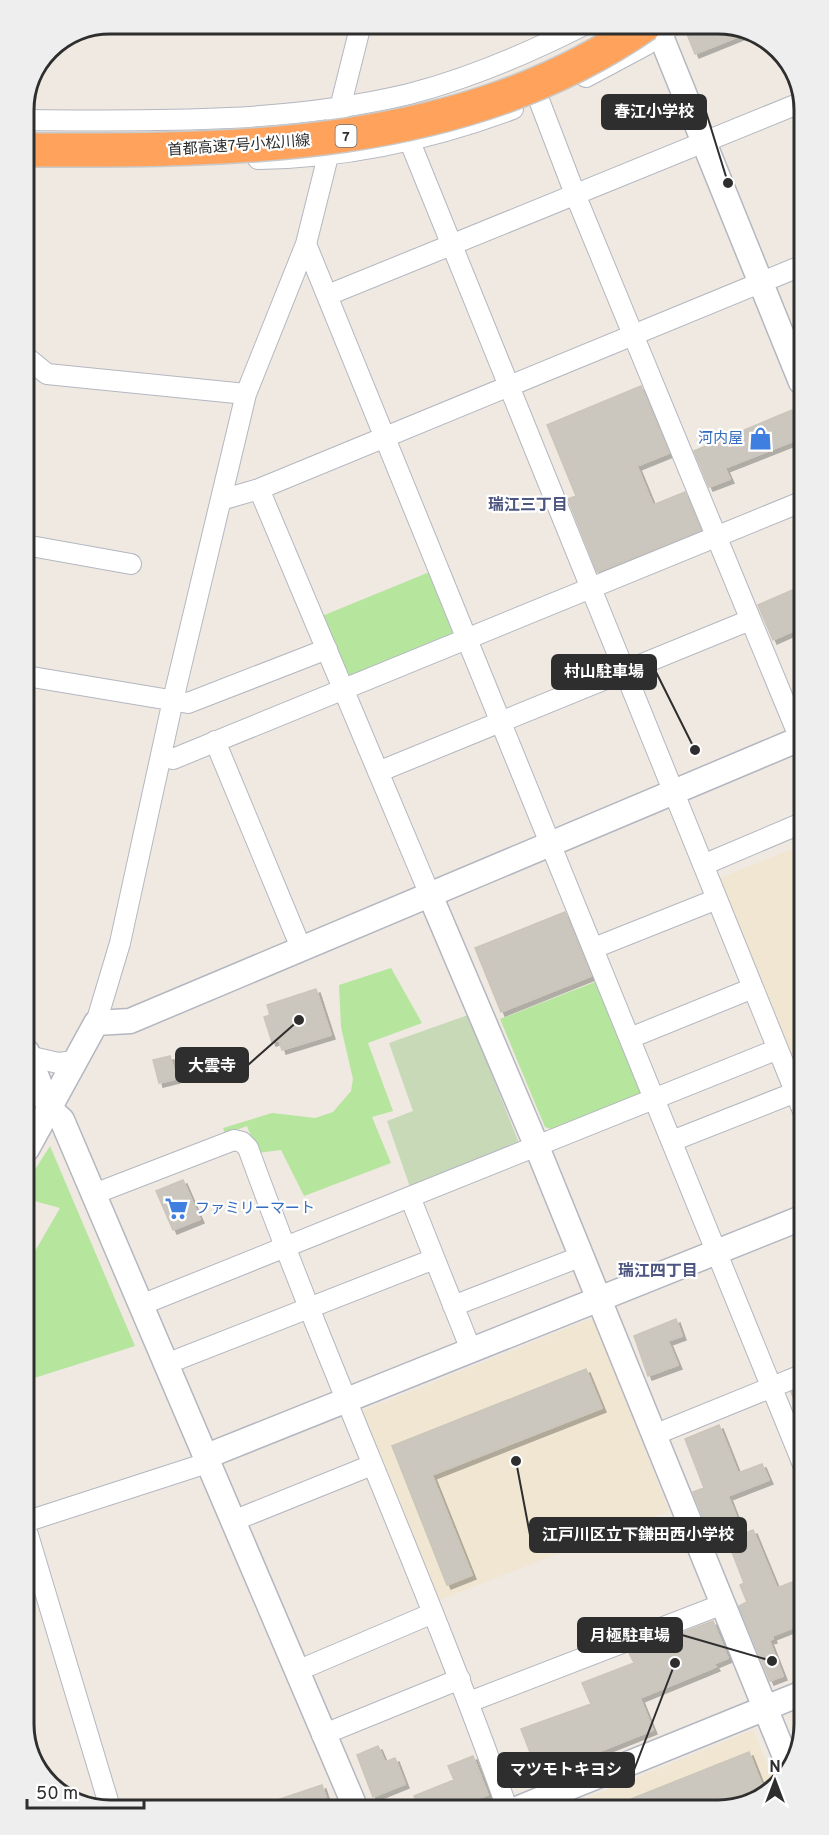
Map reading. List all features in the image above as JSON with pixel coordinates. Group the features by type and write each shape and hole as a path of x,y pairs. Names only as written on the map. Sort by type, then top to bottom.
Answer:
{"highway":[{"name":"首都高速7号小松川線","path":"35,131 241,129 363,115 457,92 546,58 589,35"},
{"name":"首都高速7号小松川線","path":"35,150 254,147 366,133 416,122 509,93 640,35"}],"street":[{"path":"34,1135 96,1023 120,943 173,700 246,394 306,244 358,34"},
{"path":"35,120 191,119 340,107 408,94 474,74 536,50 565,35"},
{"path":"35,162 173,162 329,156 410,142 475,123 539,100 597,72 648,35"},
{"path":"662,35 794,364"},
{"path":"539,100 575,194 794,724"},
{"path":"328,295 794,106"},
{"path":"410,142 794,1087"},
{"path":"306,244 794,1442"},
{"path":"221,500 259,489 794,269"},
{"path":"35,364 47,374 246,394"},
{"path":"259,489 537,1147 786,1758"},
{"path":"162,757 173,759 794,505"},
{"path":"35,547 131,564"},
{"path":"378,772 750,620"},
{"path":"35,677 188,703 327,649"},
{"path":"215,741 301,948"},
{"path":"96,1023 130,1021 673,791 794,743"},
{"path":"703,865 794,826"},
{"path":"594,948 717,898"},
{"path":"630,1038 753,988"},
{"path":"141,1305 778,1049"},
{"path":"34,1056 58,1063 75,1061"},
{"path":"34,1072 49,1108 62,1120 208,1459 322,1735 352,1800"},
{"path":"672,1141 794,1093"},
{"path":"94,1194 234,1140 242,1142 248,1148 284,1248 470,1702 504,1800"},
{"path":"410,1197 471,1350"},
{"path":"34,1519 208,1459 471,1350 794,1221"},
{"path":"453,1306 582,1256"},
{"path":"166,1364 434,1258"},
{"path":"654,1435 794,1378"},
{"path":"233,1521 372,1465"},
{"path":"34,1555 108,1800"},
{"path":"470,1702 723,1604"},
{"path":"297,1671 433,1613"},
{"path":"322,1735 460,1679"},
{"path":"539,1800 794,1696"}],"shaded area":[{"path":"794,848 794,1063 720,878"},
{"path":"593,1318 669,1511 439,1600 362,1411"},
{"path":"753,1730 773,1777 756,1790 733,1799 582,1800"}],"green space":[{"path":"432,571 457,630 453,639 357,677 347,674 322,616"},
{"path":"391,968 422,1023 368,1043 393,1111 372,1117 391,1163 304,1196 281,1150 257,1153 247,1126 225,1134 223,1128 272,1113 315,1118 333,1112 351,1091 353,1079 341,1027 339,985"},
{"path":"600,980 645,1091 642,1098 554,1130 545,1127 500,1019"},
{"path":"468,1015 519,1143 410,1187 387,1121 413,1111 389,1043"},
{"path":"50,1146 135,1346 34,1378 34,1252 60,1208 34,1201 34,1171"}],"building":[{"path":"687,35 737,37 695,54"},
{"path":"641,386 669,453 637,466 653,505 685,492 701,530 597,572 568,499 576,496 547,425"},
{"path":"792,410 794,441 725,468 730,479 709,487 694,451"},
{"path":"794,589 794,631 773,640 758,605"},
{"path":"565,912 591,976 501,1012 475,948"},
{"path":"316,989 331,1035 282,1050 279,1040 272,1042 264,1017 270,1015 267,1005"},
{"path":"170,1056 176,1079 159,1083 153,1060"},
{"path":"183,1180 200,1219 173,1230 156,1191"},
{"path":"676,1319 682,1336 668,1341 678,1365 648,1376 634,1336"},
{"path":"586,1369 602,1408 432,1475 472,1575 447,1585 392,1446"},
{"path":"719,1425 738,1473 762,1464 769,1480 728,1496 743,1534 753,1530 777,1588 794,1581 794,1627 772,1636 773,1639 769,1640 783,1676 770,1681 739,1606 747,1602 740,1585 744,1583 726,1537 713,1542 693,1492 704,1488 685,1439"},
{"path":"713,1621 728,1658 714,1664 716,1667 640,1698 653,1730 580,1759 577,1752 536,1768 521,1729 591,1704 582,1683 634,1663 629,1653"},
{"path":"378,1746 385,1762 395,1758 405,1784 373,1797 357,1755"},
{"path":"749,1752 762,1786 733,1799 629,1800"},
{"path":"473,1756 488,1795 472,1800 416,1800 414,1796 454,1780 448,1766"},
{"path":"322,1785 327,1800 277,1800"}],"place":[{"name":"春江小学校","path":"728,183"},
{"name":"河内屋","path":"761,438"},
{"name":"村山駐車場","path":"695,750"},
{"name":"大雲寺","path":"299,1020"},
{"name":"ファミリーマート","path":"177,1208"},
{"name":"江戸川区立下鎌田西小学校","path":"516,1461"},
{"name":"月極駐車場","path":"772,1661"},
{"name":"マツモトキヨシ","path":"675,1663"}],"district":[{"name":"瑞江三丁目","path":"528,504"},
{"name":"瑞江四丁目","path":"658,1270"}]}
